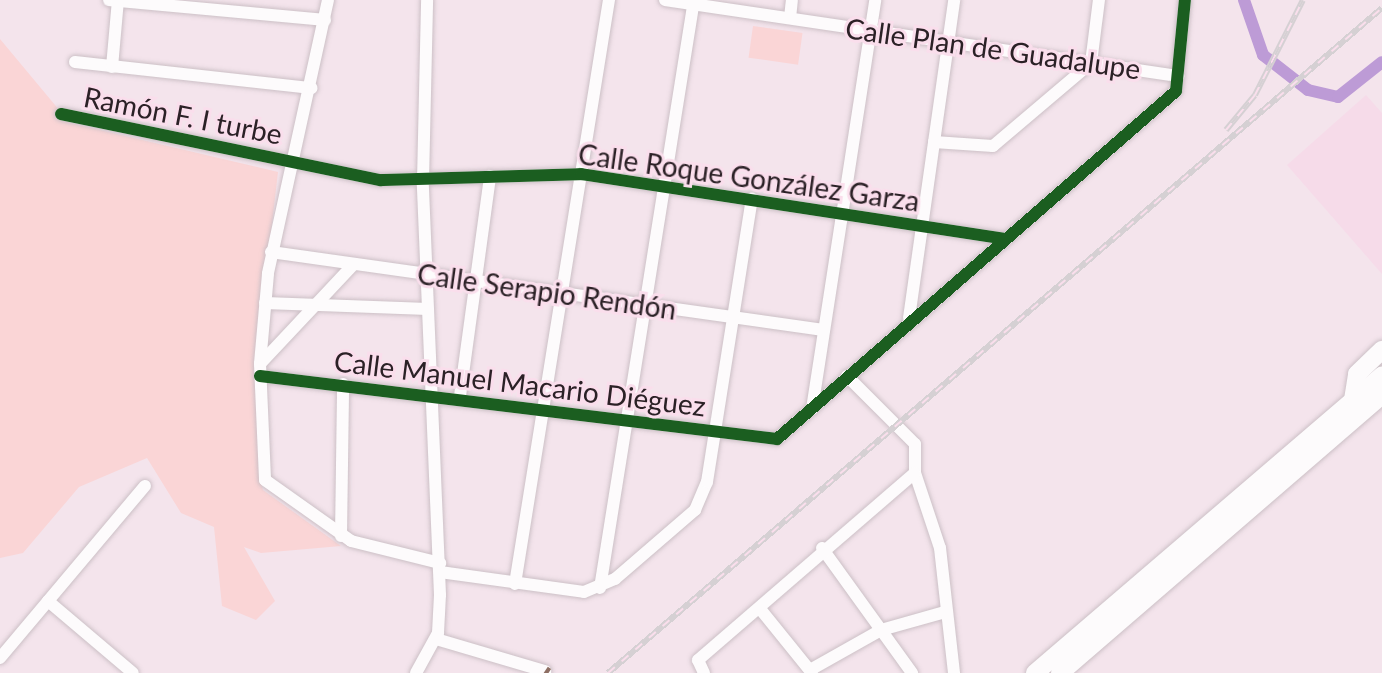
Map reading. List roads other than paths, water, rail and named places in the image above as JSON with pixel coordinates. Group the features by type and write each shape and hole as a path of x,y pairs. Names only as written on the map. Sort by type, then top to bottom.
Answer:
{"highway":[{"path":"1367,406 1357,374 1382,350"},
{"path":"1060,673 1367,406 1382,376"},
{"path":"1035,673 1382,395"}],"street":[{"path":"109,0 325,20"},
{"path":"112,67 118,0"},
{"path":"328,0 297,161 271,252 260,370 270,488 341,536 440,572 565,594 600,588 695,510 706,488 730,317 752,199"},
{"path":"416,673 436,639 440,595 423,181 427,0"},
{"path":"515,584 609,0"},
{"name":"Calle Plan de Guadalupe","path":"665,0 1178,76"},
{"path":"790,18 792,0"},
{"path":"812,409 875,0"},
{"path":"909,318 954,0"},
{"path":"934,142 993,146 1091,63 1099,0"},
{"path":"812,409 909,318 1176,91 1185,0"},
{"path":"600,588 694,2"},
{"path":"75,62 312,88"},
{"name":"Ramón F. I turbe","path":"61,114 297,161"},
{"name":"Calle Roque González Garza","path":"297,161 423,181 581,174 1004,239"},
{"path":"460,396 490,176"},
{"name":"Calle Serapio Rendón","path":"271,252 824,330"},
{"path":"260,370 354,264"},
{"path":"265,303 428,309"},
{"name":"Calle Manuel Macario Diéguez","path":"260,370 343,384 460,396 773,440 812,409"},
{"path":"847,376 913,440 915,473 940,548 954,673"},
{"path":"341,536 343,384"},
{"path":"704,673 698,660 761,610 822,548 915,473"},
{"path":"0,658 145,486"},
{"path":"822,548 912,673"},
{"path":"48,601 133,673"},
{"path":"761,610 811,672 881,630 945,612"},
{"path":"436,639 545,671"}],"waterway":[{"path":"1244,0 1263,55 1308,90 1338,97 1382,62"}],"railway":[{"path":"1226,130 1255,95 1303,0"},
{"path":"608,673 1382,8"}]}
